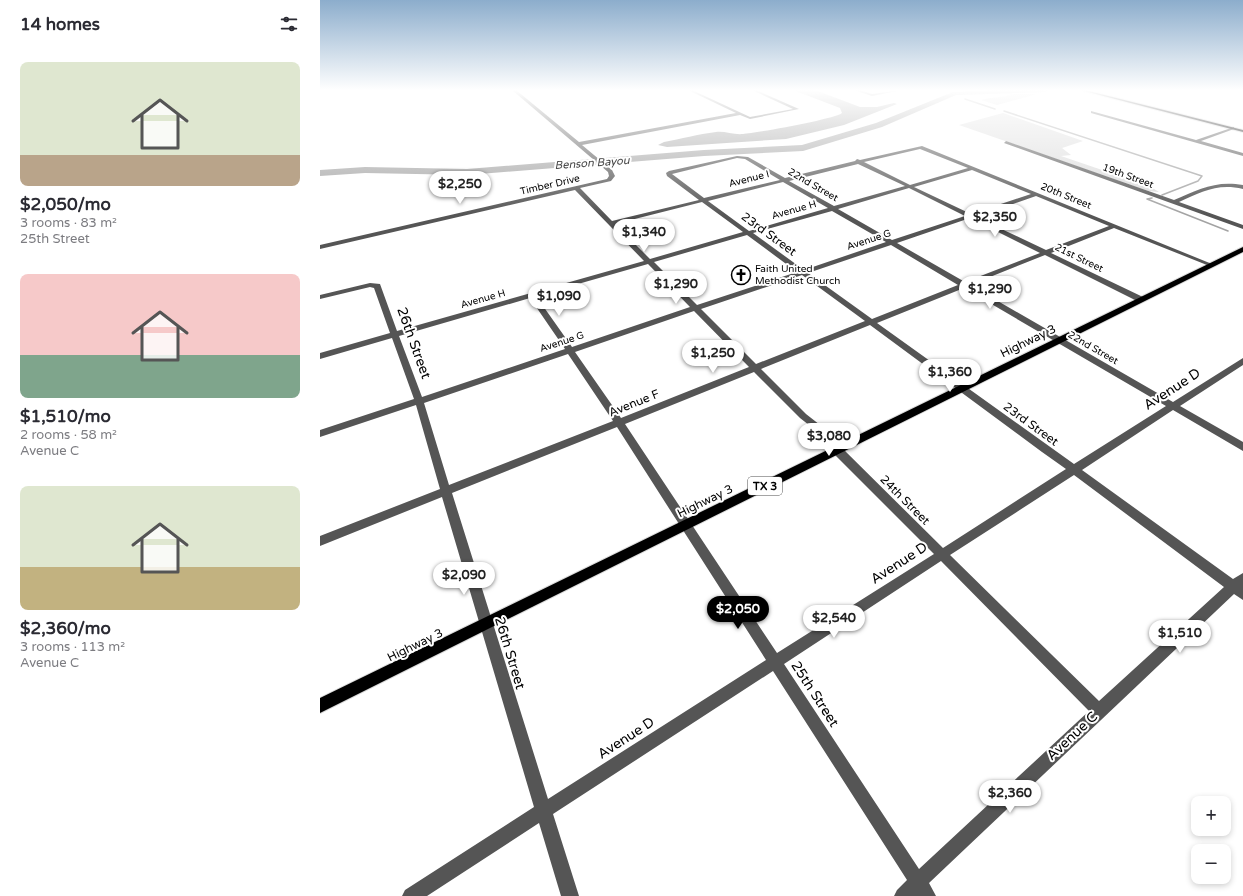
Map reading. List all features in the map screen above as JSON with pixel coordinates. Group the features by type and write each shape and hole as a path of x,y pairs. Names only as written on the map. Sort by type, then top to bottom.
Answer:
{"main road":[{"name":"TX 3","path":"1209,264 1243,249"},
{"name":"Highway 3","path":"320,706 1059,340 1209,264"}],"street":[{"path":"564,132 578,144 643,132"},
{"path":"1160,132 1243,155"},
{"path":"1195,142 1222,132"},
{"name":"19th Street","path":"1006,142 1243,227"},
{"name":"Timber Drive","path":"320,247 609,180 612,176 610,171 578,144"},
{"name":"Avenue I","path":"610,223 916,147"},
{"name":"20th Street","path":"916,147 925,148 1209,264"},
{"name":"22nd Street","path":"669,175 669,173 678,170 737,157 746,158 1243,447"},
{"name":"21st Street","path":"858,161 1140,299"},
{"name":"Avenue H","path":"320,356 974,168"},
{"name":"23rd Street","path":"669,175 1074,470 1240,587"},
{"path":"1174,202 1223,183 1243,187"},
{"name":"24th Street","path":"576,188 803,416 826,434 837,450 1098,711"},
{"name":"Avenue G","path":"320,434 1037,194"},
{"name":"Avenue F","path":"320,541 1044,252 1113,226"},
{"name":"26th Street","path":"320,297 375,284 378,286 419,401 570,896"},
{"name":"25th Street","path":"532,295 619,422 927,896"},
{"name":"Avenue D","path":"411,896 1243,362"},
{"name":"Avenue C","path":"903,896 1098,711 1240,587"}],"shaded area":[{"path":"719,132 743,134 756,132 816,132 786,139 667,147 658,145 664,142 709,133"},
{"path":"979,132 1057,132 1083,141 1062,148 1071,155 1061,156 1149,186 1159,192 1148,191"}],"waterway":[{"name":"Benson Bayou","path":"320,173 365,170 467,172 704,153 803,148 856,132"},
{"path":"1067,132 1202,176 1198,181 1162,195"},
{"path":"1152,198 1147,199 1228,231"}],"place":[{"name":"Faith United Methodist Church","path":"741,275"}]}
